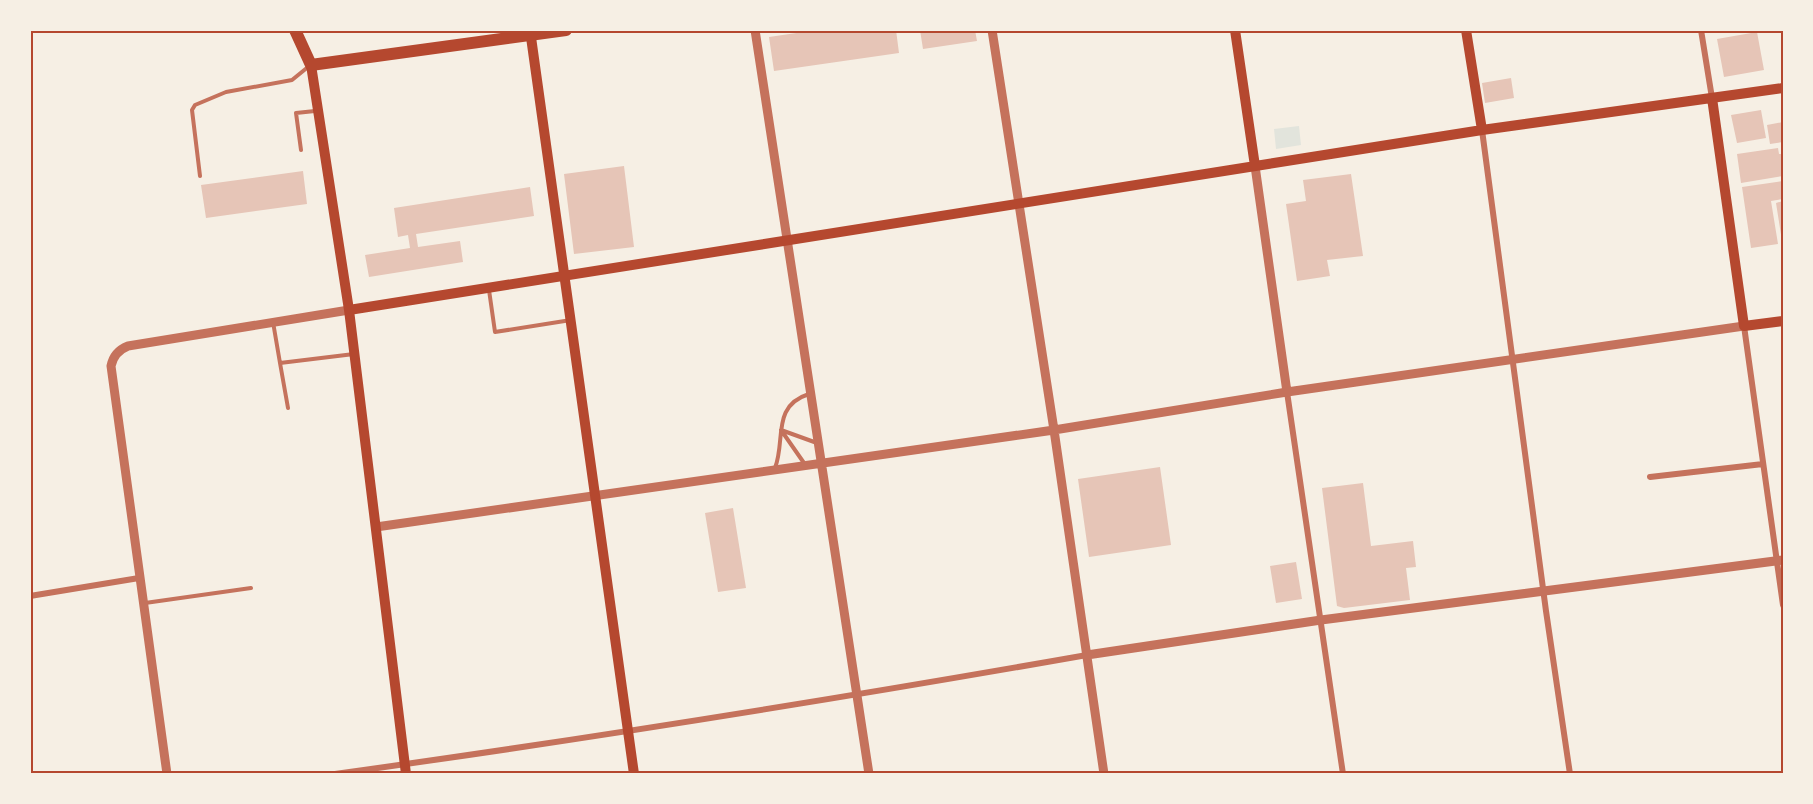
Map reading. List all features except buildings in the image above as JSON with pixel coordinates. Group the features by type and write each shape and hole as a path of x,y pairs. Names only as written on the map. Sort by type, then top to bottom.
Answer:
{"main road":[{"path":"295,30 311,65 320,110 349,310 405,769"},
{"path":"311,65 530,33 567,30"},
{"path":"1235,30 1255,166"},
{"path":"1466,30 1482,130"},
{"path":"530,33 597,495 634,774"},
{"path":"349,310 1482,130 1783,88"},
{"path":"1712,98 1744,326 1783,321"}],"street":[{"path":"755,30 869,774"},
{"path":"992,30 1104,774"},
{"path":"1701,30 1712,98"},
{"path":"1482,130 1543,591 1570,774"},
{"path":"1255,166 1343,774"},
{"path":"167,774 111,366 116,354 128,346 349,310"},
{"path":"376,527 1054,430 1287,392 1744,326 1763,464 1780,561 1783,606"},
{"path":"1650,477 1763,464"},
{"path":"335,774 405,769 858,696 1087,655 1321,620 1780,561"},
{"path":"30,596 139,578"}],"lane":[{"path":"200,176 192,110 195,105 226,92 292,80 311,65"},
{"path":"301,150 296,113 320,110"},
{"path":"489,288 495,332 571,320"},
{"path":"273,322 288,408"},
{"path":"280,363 354,354"},
{"path":"775,469 781,449 781,430 785,412 790,405 811,393"},
{"path":"781,430 818,443"},
{"path":"781,430 805,465"},
{"path":"143,604 251,588"}],"shaded area":[{"path":"1299,126 1301,145 1276,149 1274,129"}]}
